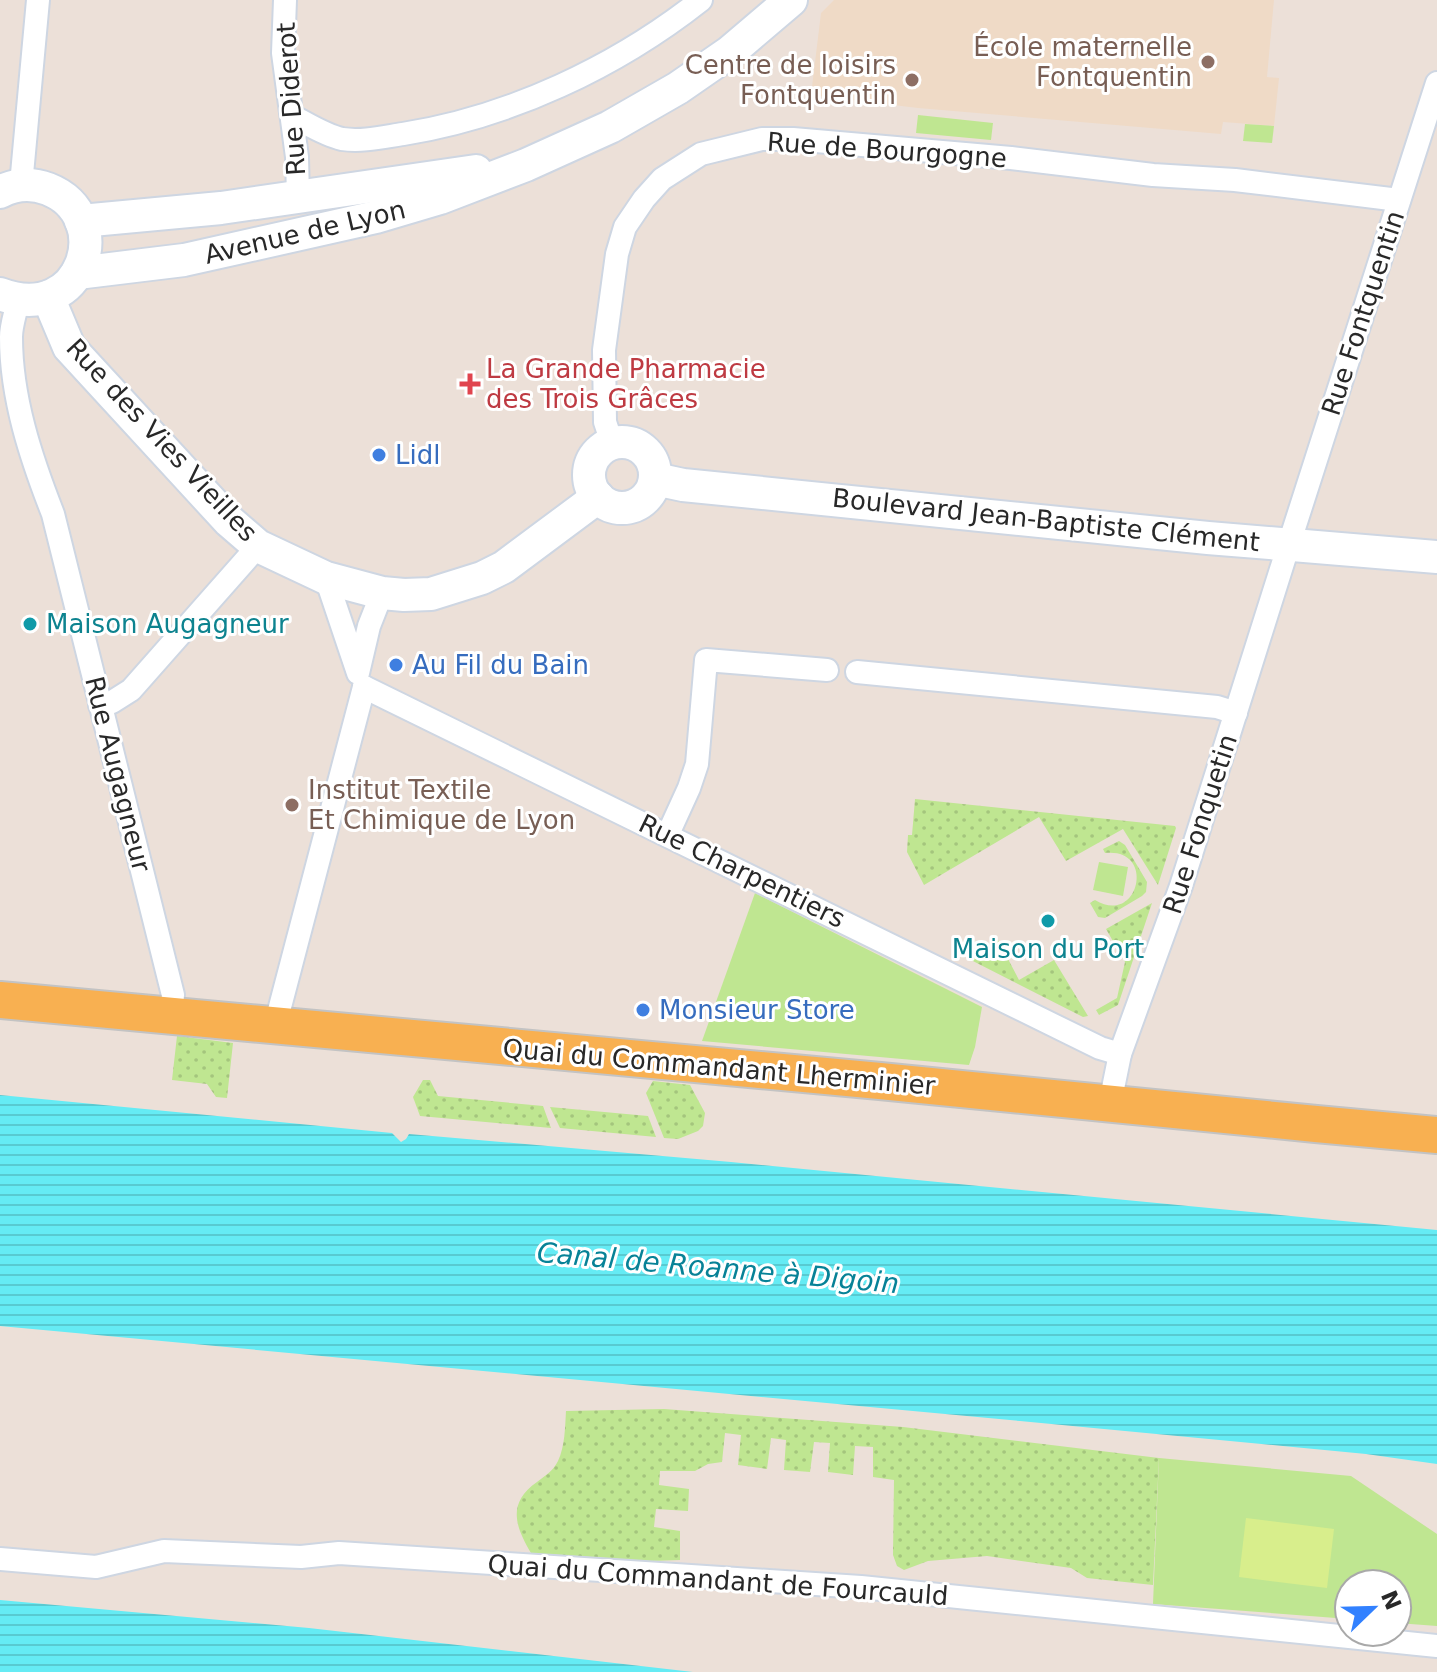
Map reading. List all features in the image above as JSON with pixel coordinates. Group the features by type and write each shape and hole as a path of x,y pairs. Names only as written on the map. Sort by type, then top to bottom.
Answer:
{"main road":[{"name":"Quai du Commandant Lherminier","path":"0,1000 1437,1135"}],"street":[{"name":"Rue Diderot","path":"285,0 283,53 297,157 298,197"},
{"path":"292,116 345,140 432,129 486,114 574,80 618,57 701,0"},
{"name":"Avenue de Lyon","path":"77,273 184,260 376,217 440,198 526,165 610,127 678,88 730,52 791,0"},
{"path":"13,297 60,291 77,273 84,256 85,238 81,221 72,205 57,193 40,186 11,189 35,3"},
{"name":"Rue Fontquentin","path":"1289,544 1437,83"},
{"name":"Rue de Bourgogne","path":"612,443 605,422 603,370 617,254 625,227 662,179 701,154 762,139 848,143 1153,175 1235,180 1399,200"},
{"name":"Avenue de Lyon","path":"81,221 221,208 526,165"},
{"name":"Rue des Vies Vieilles","path":"13,297 69,347 229,521 258,546 326,578 382,593 431,594 482,578 504,567 598,497"},
{"name":"Rue Augagneur","path":"13,297 11,335 18,403 36,473 53,514 173,995 171,1016"},
{"path":"612,443 634,444 651,458 655,479 646,498 627,508 616,507 598,497 589,477 590,466 595,456 612,443"},
{"name":"Boulevard Jean-Baptiste Clément","path":"655,479 1208,538 1437,557"},
{"name":"Rue Fonquetin","path":"1110,1103 1120,1054 1181,886 1289,544"},
{"path":"100,705 112,702 131,690 258,546"},
{"path":"326,578 361,680"},
{"path":"275,1026 361,680 369,626 382,593"},
{"path":"668,834 697,764 706,660 827,670"},
{"path":"857,672 1217,707 1236,713"},
{"name":"Rue Charpentiers","path":"361,680 1100,1048 1120,1054"},
{"name":"Quai du Commandant de Fourcauld","path":"0,1559 96,1567 164,1551 301,1557 339,1553 861,1587 1437,1646"}],"shaded area":[{"path":"834,0 1274,0 1267,77 1279,78 1274,126 1223,122 1221,134 918,108 811,95 821,13"}],"green space":[{"path":"918,115 993,123 991,140 916,133"},
{"path":"1245,124 1274,126 1272,143 1243,141"},
{"path":"915,799 1176,828 1158,885 1123,829 1066,861 1039,817 924,885 907,852 908,835 912,835"},
{"path":"1119,841 1125,845 1147,882 1146,892 1105,918 1098,917 1090,903 1095,900 1110,905 1122,903 1131,895 1136,884 1132,862 1121,854 1105,853 1103,849"},
{"path":"1099,862 1128,867 1123,896 1093,890"},
{"path":"755,893 982,1007 969,1065 702,1041"},
{"path":"1152,903 1118,1005 1099,1015 1096,1010 1117,998 1125,962 1106,929"},
{"path":"998,940 1019,980 1054,960 1088,1016 1083,1017 967,958"},
{"path":"177,1036 233,1043 227,1098 216,1097 207,1084 172,1080"},
{"path":"423,1080 430,1080 438,1096 543,1106 551,1128 420,1116 413,1097"},
{"path":"653,1081 690,1085 705,1113 703,1126 698,1131 678,1139 664,1138 646,1093"},
{"path":"550,1107 648,1116 656,1137 560,1128"},
{"path":"664,1409 903,1427 1159,1458 1153,1585 1087,1578 1071,1568 987,1556 928,1561 904,1570 897,1566 893,1555 894,1480 873,1477 873,1447 855,1446 853,1475 828,1472 830,1443 814,1442 810,1472 784,1470 786,1440 771,1438 767,1469 738,1465 741,1435 725,1433 722,1462 708,1464 695,1471 660,1471 659,1485 689,1489 688,1511 656,1509 654,1527 680,1531 680,1560 650,1561 531,1553 518,1524 518,1507 527,1490 549,1473 558,1461 566,1411"},
{"path":"1159,1458 1351,1476 1437,1534 1437,1626 1413,1624 1413,1568 1333,1568 1333,1618 1153,1604"},
{"path":"1246,1518 1334,1529 1327,1588 1239,1577"}],"water":[{"name":"Canal de Roanne à Digoin","path":"0,1095 392,1133 401,1142 409,1134 1437,1230 1437,1464 1366,1454 0,1326"},
{"path":"0,1600 309,1628 693,1672 0,1672"}],"place":[{"name":"École maternelle Fontquentin","path":"1208,62"},
{"name":"Centre de loisirs Fontquentin","path":"912,80"},
{"name":"La Grande Pharmacie des Trois Grâces","path":"470,384"},
{"name":"Lidl","path":"379,455"},
{"name":"Maison Augagneur","path":"30,624"},
{"name":"Au Fil du Bain","path":"396,665"},
{"name":"Institut Textile Et Chimique de Lyon","path":"292,805"},
{"name":"Maison du Port","path":"1048,921"},
{"name":"Monsieur Store","path":"643,1010"}]}
